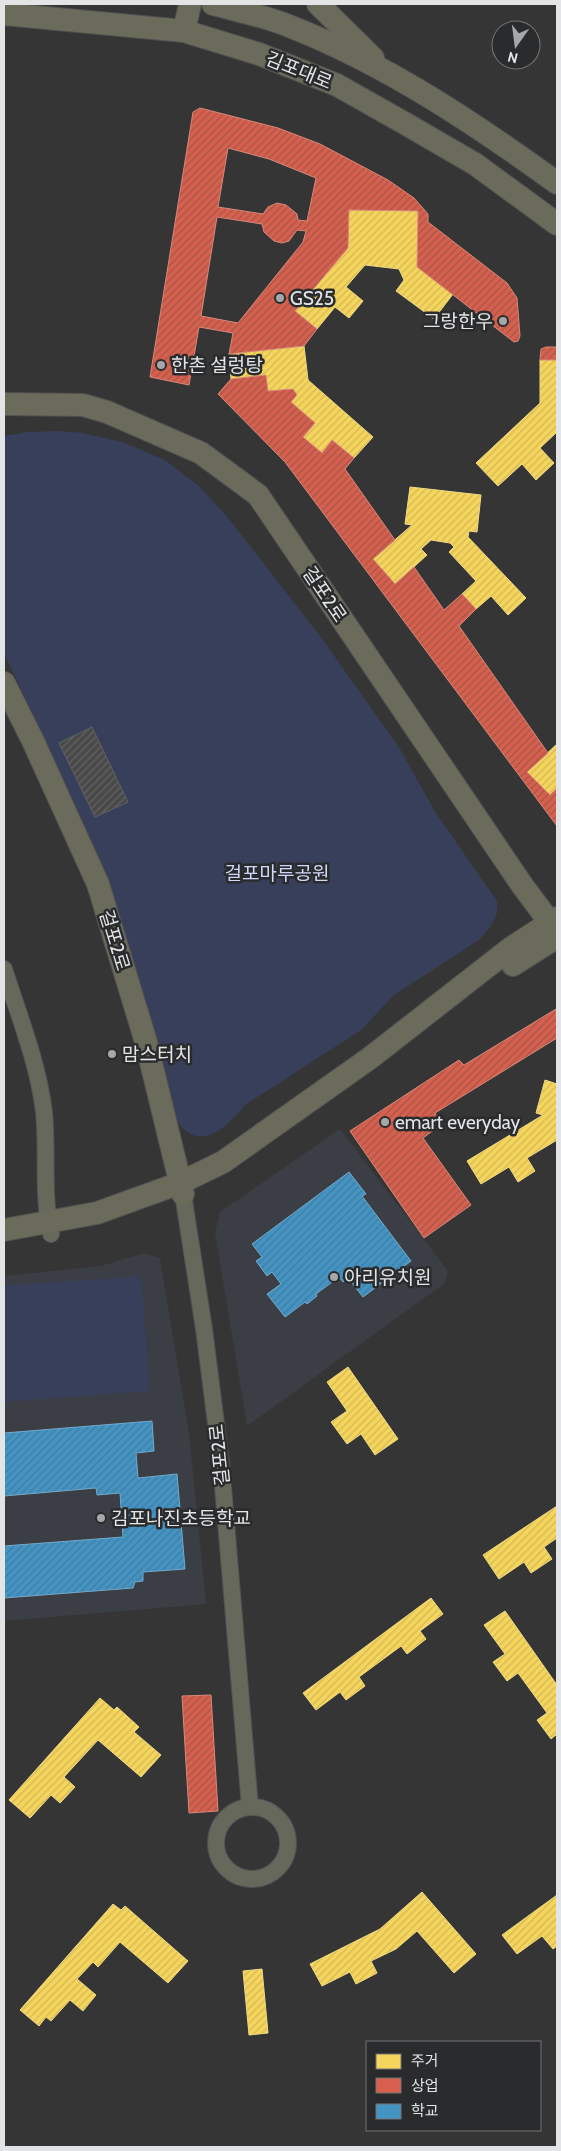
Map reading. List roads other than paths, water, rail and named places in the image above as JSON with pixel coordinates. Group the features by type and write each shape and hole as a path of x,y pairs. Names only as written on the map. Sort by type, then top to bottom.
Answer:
{"street":[{"path":"184,31 190,4"},
{"name":"김포대로","path":"213,4 289,26 386,71 495,138 557,183"},
{"path":"318,4 386,71"},
{"name":"김포대로","path":"4,14 184,31 259,54 337,85 475,164 557,224"},
{"name":"걸포2로","path":"4,404 83,405 107,412 201,453 258,495 522,886 555,927 511,948 370,1058 224,1162 181,1188 50,1228"},
{"name":"걸포2로","path":"4,683 33,741 98,884 146,1042 181,1188 204,1329 221,1463 250,1807"},
{"path":"4,969 37,1071 44,1113 50,1228"},
{"path":"4,1230 50,1228"},
{"path":"4,1243 50,1228"},
{"path":"250,1807 263,1809 274,1814 288,1835 288,1848 277,1870 267,1876 254,1879 242,1878 231,1872 222,1863 217,1853 216,1843 218,1832 223,1822 240,1809 250,1807"}],"place":[{"name":"GS25","path":"280,298"},
{"name":"그랑한우","path":"503,321"},
{"name":"한촌 설렁탕","path":"161,365"},
{"name":"맘스터치","path":"112,1054"},
{"name":"emart everyday","path":"385,1122"},
{"name":"아리유치원","path":"334,1277"},
{"name":"김포나진초등학교","path":"101,1518"}],"park label":[{"name":"걸포마루공원","path":"277,873"}]}
